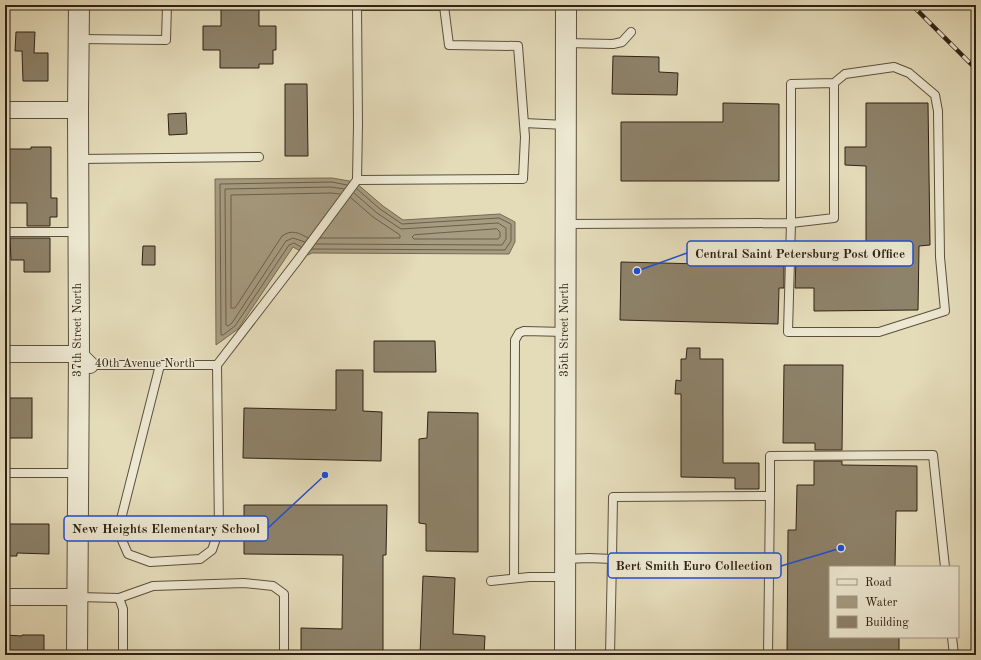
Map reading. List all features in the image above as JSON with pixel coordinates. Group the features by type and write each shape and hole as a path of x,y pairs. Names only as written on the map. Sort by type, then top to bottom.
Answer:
{"street":[{"name":"37th Street North","path":"77,655 78,473 84,360 78,232 79,5"},
{"name":"35th Street North","path":"565,655 566,5"},
{"path":"5,110 78,110"},
{"name":"40th Avenue North","path":"5,354 84,360"},
{"path":"5,597 77,597"}],"lane":[{"path":"79,39 166,40 167,5"},
{"path":"160,365 120,523 121,538 128,554 150,562 200,559 212,550 219,530 217,365 357,180 357,6 444,6 449,45 518,46 524,123 523,179 357,180"},
{"path":"566,43 613,44 622,42 631,32"},
{"path":"894,67 909,73 935,96 938,111 940,257 945,311 879,332 788,332 791,223 791,84 834,83 845,74 894,67"},
{"path":"566,224 791,223 834,218 834,83"},
{"path":"524,123 566,125"},
{"path":"78,159 259,157"},
{"path":"5,232 78,232"},
{"path":"514,578 515,340 519,334 524,331 565,332"},
{"name":"40th Avenue North","path":"84,360 160,365 217,365"},
{"path":"768,655 770,456 933,455 945,566"},
{"path":"5,473 78,473"},
{"path":"610,655 613,497 770,496"},
{"path":"491,581 612,559"},
{"path":"77,597 119,598 152,586 250,583 273,586 284,594 284,655"},
{"path":"119,598 123,609 123,655"},
{"path":"952,638 954,655"}],"water":[{"path":"332,178 355,182 383,206 403,220 500,214 515,222 515,242 509,254 312,253 308,255 293,247 238,329 216,345 215,179"}],"building":[{"path":"221,7 259,8 259,26 276,26 276,50 273,50 273,64 259,64 259,68 220,68 220,50 203,50 203,26 221,26"},
{"path":"16,32 35,32 34,53 48,53 48,81 23,81 22,51 15,51"},
{"path":"613,56 659,57 659,72 678,73 677,95 612,94"},
{"path":"285,84 307,84 308,156 285,156"},
{"path":"723,103 779,104 779,181 621,181 621,122 723,122"},
{"path":"866,103 928,103 930,245 919,246 918,310 814,311 814,288 795,288 796,259 866,258 866,166 845,165 845,147 866,147"},
{"path":"186,113 187,134 169,135 168,114"},
{"path":"31,147 51,147 51,198 57,198 57,217 50,217 50,226 27,226 27,203 5,203 5,149 31,149"},
{"path":"10,238 50,238 50,272 24,272 24,260 11,260"},
{"path":"143,246 155,246 155,265 142,265"},
{"path":"621,262 784,266 784,288 779,288 778,324 620,320"},
{"path":"374,341 435,341 436,372 374,372"},
{"path":"687,348 700,348 700,359 723,359 723,463 759,463 759,489 735,489 735,478 681,477 681,394 675,394 676,380 681,381 681,359 686,359"},
{"path":"784,365 843,365 842,450 815,450 815,443 783,443"},
{"path":"336,370 363,370 363,411 382,412 381,461 243,458 244,408 336,410"},
{"path":"5,398 32,398 32,438 5,438"},
{"path":"428,412 478,413 478,552 426,551 426,524 419,523 419,439 427,438"},
{"path":"814,461 842,461 842,465 917,466 917,511 896,511 895,566 829,566 829,638 899,638 899,655 787,655 788,530 796,530 797,485 814,485"},
{"path":"244,505 387,505 386,555 383,555 383,654 301,655 301,628 342,629 343,555 244,554"},
{"path":"5,524 49,524 49,554 17,553 17,556 5,556"},
{"path":"423,576 455,578 453,634 485,636 484,655 420,655"},
{"path":"5,635 44,635 44,655 5,655"}],"railway":[{"path":"912,5 976,69"}],"place":[{"name":"Central Saint Petersburg Post Office","path":"637,271"},
{"name":"New Heights Elementary School","path":"325,475"},
{"name":"Bert Smith Euro Collection","path":"841,548"}]}
